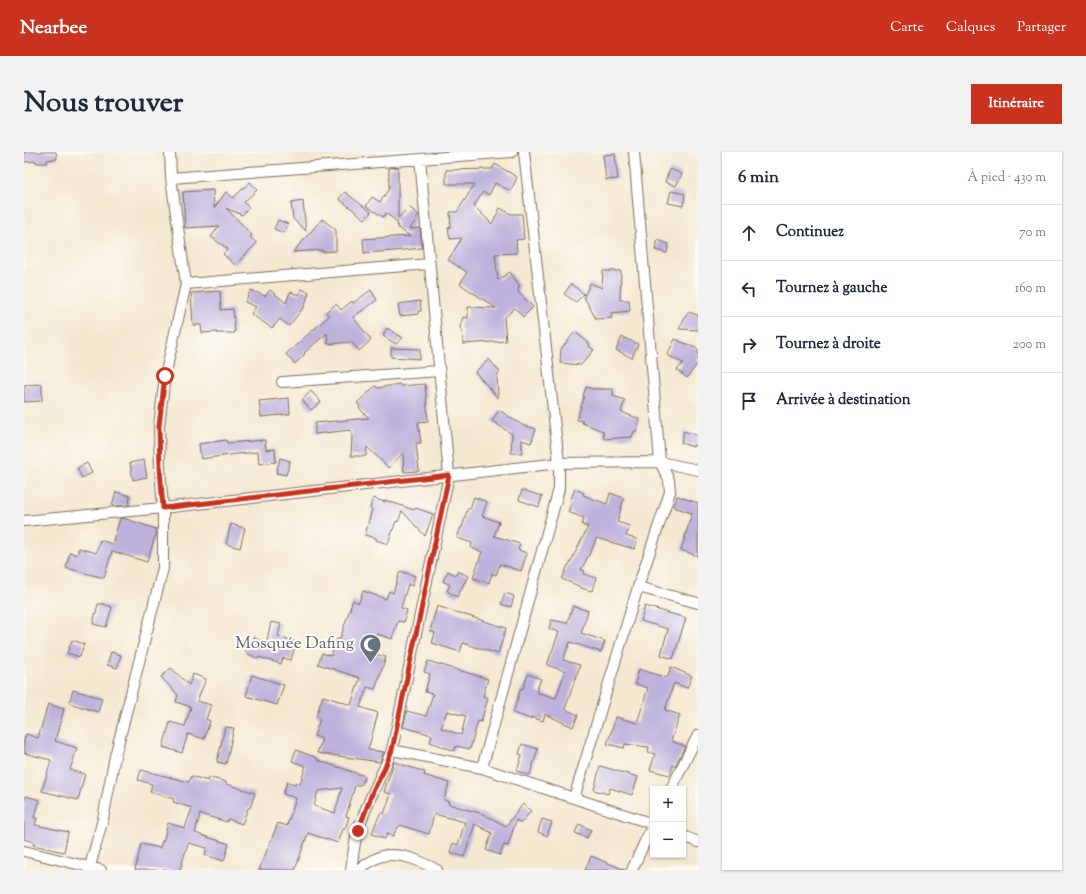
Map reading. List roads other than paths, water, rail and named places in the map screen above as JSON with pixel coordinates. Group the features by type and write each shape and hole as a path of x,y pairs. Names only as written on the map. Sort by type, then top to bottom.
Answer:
{"street":[{"path":"90,868 115,756 163,568 163,508 159,426 165,376 186,284 170,178 170,152"},
{"path":"170,178 512,152"},
{"path":"482,768 559,489 559,463 524,152"},
{"path":"574,798 638,587 670,492 669,480 660,462 634,152"},
{"path":"351,870 358,831 373,791 392,750 449,475 420,159"},
{"path":"186,284 429,264"},
{"path":"282,382 439,372"},
{"path":"24,521 163,508 559,463 660,462 698,470"},
{"path":"638,587 698,603"},
{"path":"672,786 698,735"},
{"path":"392,750 482,768 650,823"},
{"path":"632,870 650,831"},
{"path":"686,837 698,842"},
{"path":"24,851 101,870"},
{"path":"357,870 381,856 398,855 417,860 437,870"}],"place":[{"name":"Mosquée Dafing","path":"370,664"}]}
